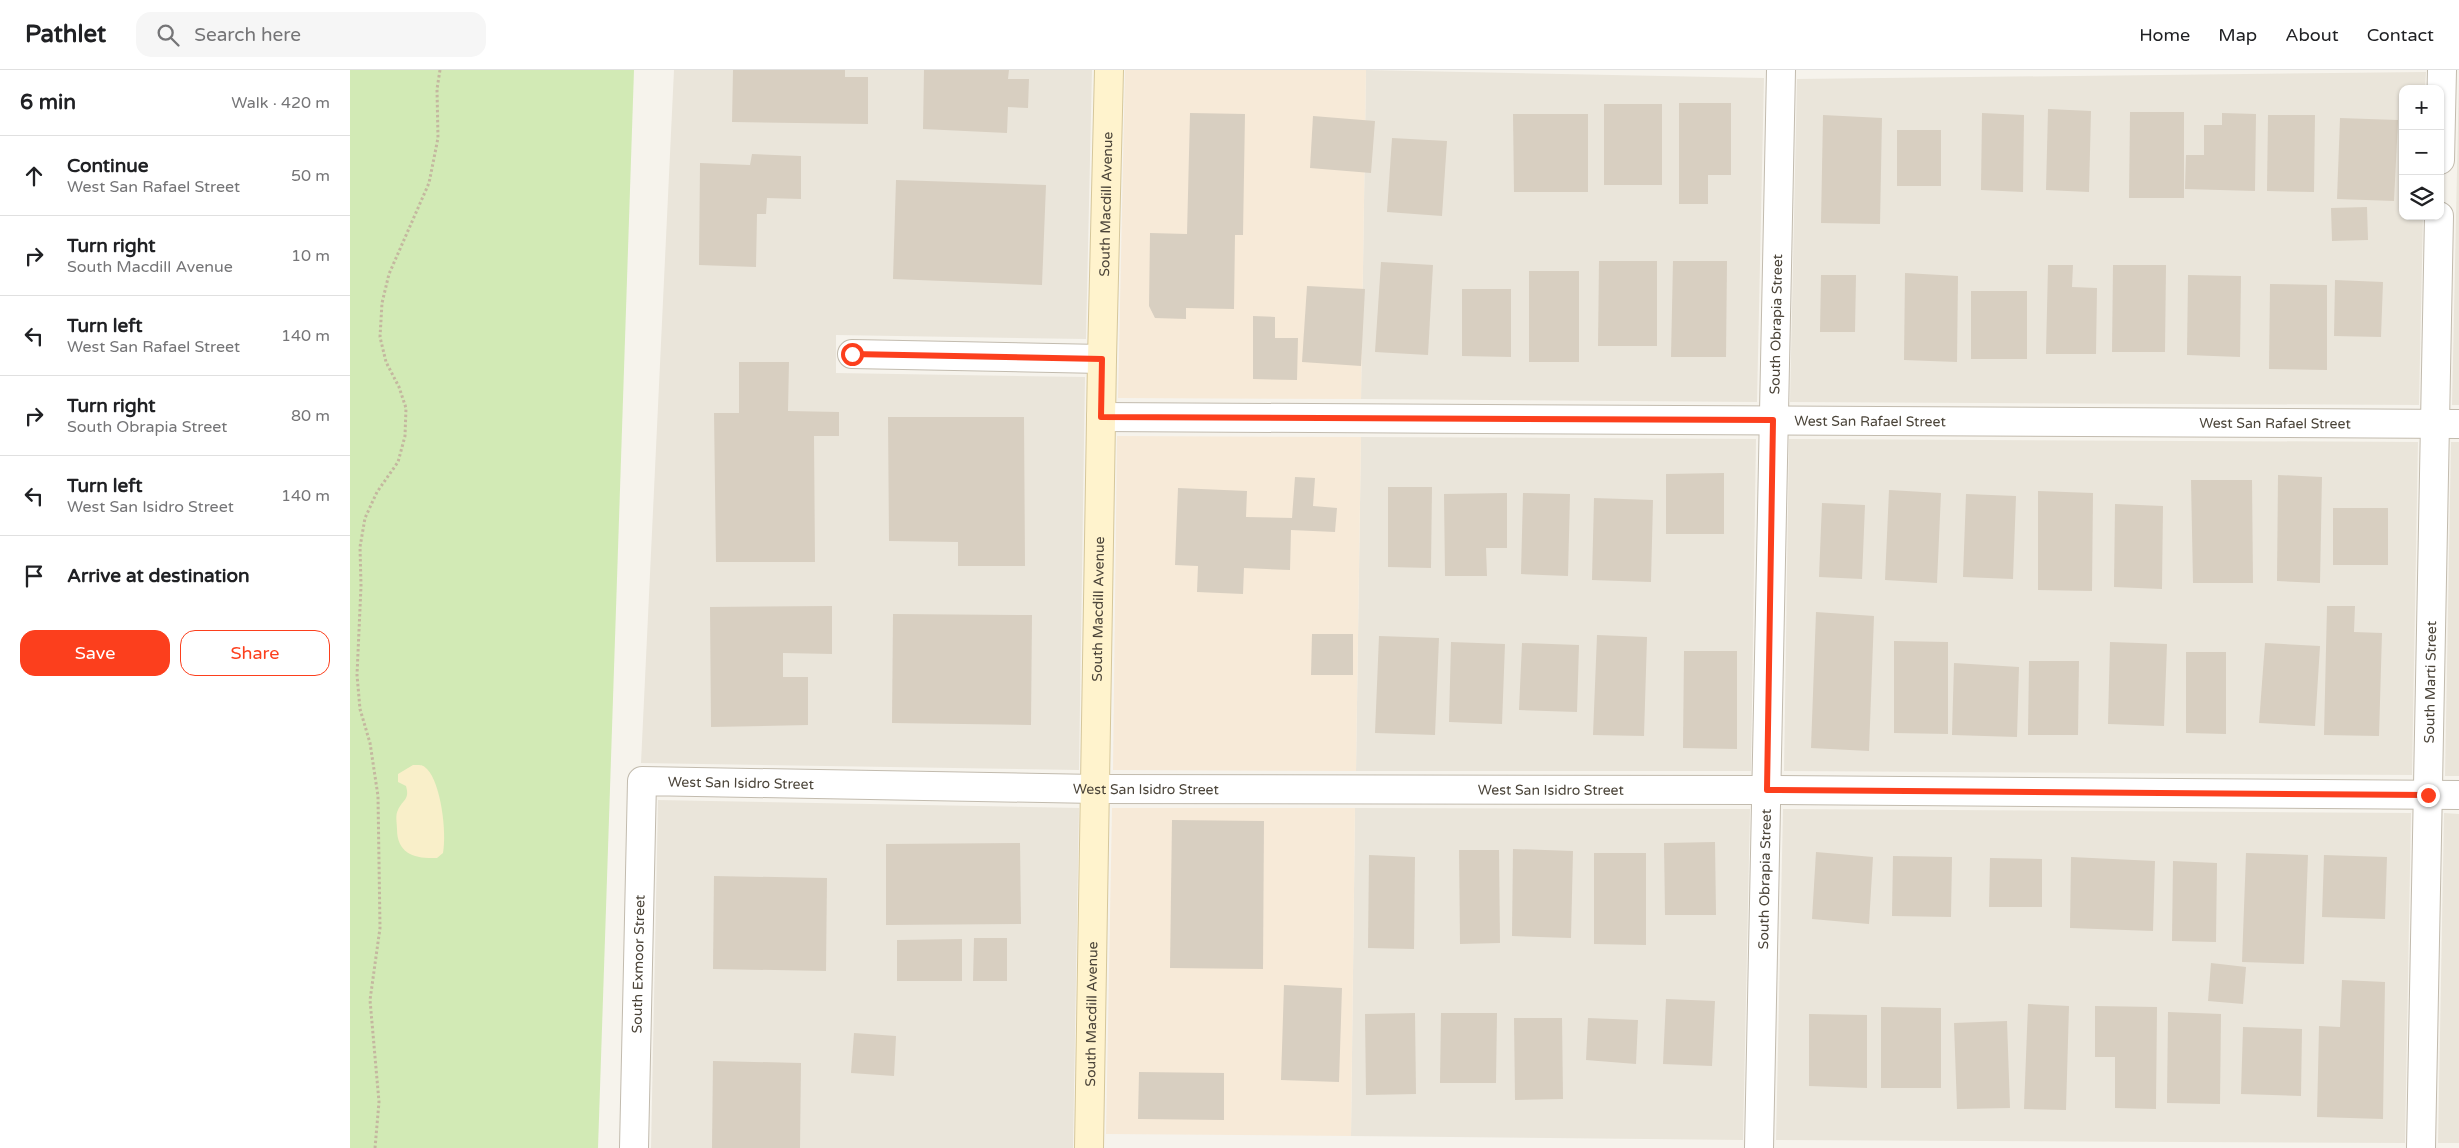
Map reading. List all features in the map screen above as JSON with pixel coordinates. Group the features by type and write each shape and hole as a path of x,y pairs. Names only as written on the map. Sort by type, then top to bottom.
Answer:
{"street":[{"name":"South Macdill Avenue","path":"1089,1148 1102,359 1109,70"},
{"name":"South Obrapia Street","path":"1760,1148 1781,70"},
{"path":"2441,130 2442,70"},
{"name":"South Marti Street","path":"2421,1148 2428,795 2447,424 2439,220"},
{"path":"852,354 1102,359"},
{"name":"West San Rafael Street","path":"1101,417 2447,424"},
{"name":"West San Isidro Street","path":"642,781 1096,789 1767,790 2459,795"},
{"name":"South Exmoor Street","path":"634,1148 642,781"}],"path":[{"path":"375,1146 378,1102 370,1000 380,928 378,815 370,743 360,709 357,675 361,586 360,547 365,518 377,492 398,462 405,436 406,408 399,386 386,362 380,337 382,303 389,274 429,183 438,138 437,89 440,70"}],"shaded area":[{"path":"674,70 1092,70 1086,339 836,335 836,373 1085,377 1079,770 641,763"},
{"path":"1125,70 1366,70 1361,399 1118,398"},
{"path":"1366,70 1764,78 1757,402 1361,399"},
{"path":"2426,72 2425,85 2399,85 2399,220 2423,220 2419,405 1790,402 1797,79"},
{"path":"2459,77 2459,405 2452,405"},
{"path":"1117,436 1361,437 1356,771 1113,770"},
{"path":"1361,437 1756,439 1751,771 1356,771"},
{"path":"1789,439 2418,442 2412,775 1784,771"},
{"path":"2451,442 2459,442 2459,776 2445,776"},
{"path":"658,800 1079,808 1073,1148 651,1148"},
{"path":"1112,808 1355,808 1351,1136 1106,1134"},
{"path":"1355,808 1750,809 1743,1140 1351,1136"},
{"path":"1783,809 2411,813 2405,1143 1776,1140"},
{"path":"2444,813 2459,814 2459,1143 2438,1143"}],"green space":[{"path":"350,70 634,70 598,1148 350,1148"}],"sand":[{"path":"413,765 419,765 427,769 436,785 439,796 442,809 444,844 443,853 437,858 415,856 409,853 400,844 398,837 397,812 407,794 406,786 398,782 398,774"}],"building":[{"path":"733,70 845,70 845,77 868,77 868,124 732,122"},
{"path":"924,70 1009,70 1008,79 1029,79 1028,108 1008,107 1007,133 923,129"},
{"path":"1679,103 1731,103 1731,175 1708,175 1708,204 1679,204"},
{"path":"1604,104 1662,104 1662,185 1604,185"},
{"path":"2048,109 2091,111 2089,192 2046,190"},
{"path":"2130,112 2184,112 2184,198 2129,198"},
{"path":"1190,113 1245,114 1243,235 1235,235 1234,309 1186,308 1186,319 1155,318 1149,306 1150,233 1187,234"},
{"path":"1982,113 2024,115 2023,192 1981,190"},
{"path":"2222,113 2256,114 2255,191 2185,189 2186,155 2204,155 2204,125 2222,125"},
{"path":"1513,114 1588,114 1588,192 1514,192"},
{"path":"1823,115 1882,118 1880,224 1821,223"},
{"path":"2268,115 2315,115 2314,192 2267,191"},
{"path":"1313,116 1375,121 1371,173 1310,168"},
{"path":"2340,118 2398,120 2394,201 2337,199"},
{"path":"1897,130 1941,130 1941,186 1897,186"},
{"path":"1392,138 1447,141 1442,216 1387,212"},
{"path":"752,154 801,156 801,199 767,198 766,214 757,214 756,267 699,265 700,163 750,165"},
{"path":"896,180 1046,185 1042,285 893,279"},
{"path":"2367,207 2368,240 2332,241 2331,208"},
{"path":"1599,261 1657,261 1657,346 1598,346"},
{"path":"1673,261 1727,261 1726,357 1671,357"},
{"path":"1381,262 1433,265 1428,355 1375,352"},
{"path":"2048,265 2073,265 2072,287 2097,288 2096,354 2046,354"},
{"path":"2113,265 2166,265 2165,352 2112,352"},
{"path":"1529,271 1579,271 1579,362 1529,362"},
{"path":"1905,273 1958,276 1957,362 1904,360"},
{"path":"1821,275 1856,275 1855,332 1820,332"},
{"path":"2188,275 2241,276 2240,357 2187,355"},
{"path":"2335,280 2383,282 2381,337 2334,336"},
{"path":"2270,284 2327,285 2327,370 2269,369"},
{"path":"1307,286 1365,289 1361,366 1302,362"},
{"path":"1462,289 1511,289 1511,357 1462,356"},
{"path":"1971,291 2027,291 2027,359 1971,359"},
{"path":"1253,316 1275,317 1275,338 1298,338 1297,380 1253,379"},
{"path":"739,362 789,362 788,411 839,412 839,436 814,436 815,562 716,562 714,413 739,413"},
{"path":"888,417 1024,417 1025,566 958,566 958,542 889,541"},
{"path":"1724,473 1724,534 1666,534 1666,474"},
{"path":"2278,475 2322,477 2320,583 2277,581"},
{"path":"1295,477 1315,478 1313,506 1337,508 1335,532 1291,530 1290,570 1244,568 1243,594 1197,592 1198,566 1175,565 1178,488 1247,491 1246,517 1292,518"},
{"path":"2191,480 2252,480 2253,583 2193,583"},
{"path":"1388,487 1432,487 1431,568 1388,567"},
{"path":"1889,490 1941,493 1937,583 1885,580"},
{"path":"2038,491 2093,493 2092,591 2038,590"},
{"path":"1507,493 1507,548 1486,548 1487,576 1445,576 1444,494"},
{"path":"1523,493 1570,494 1568,576 1521,574"},
{"path":"1966,494 2016,496 2013,579 1963,577"},
{"path":"1594,498 1653,500 1651,582 1592,580"},
{"path":"1822,503 1865,505 1862,579 1819,577"},
{"path":"2115,504 2163,506 2162,589 2114,587"},
{"path":"2333,508 2388,508 2388,565 2333,565"},
{"path":"832,606 832,654 783,653 783,677 808,677 808,725 711,727 710,607"},
{"path":"2327,606 2355,606 2354,632 2382,633 2379,736 2324,735"},
{"path":"1816,612 1874,616 1869,751 1811,748"},
{"path":"893,614 1032,615 1031,725 892,723"},
{"path":"1312,634 1353,634 1353,675 1311,675"},
{"path":"1597,635 1647,637 1644,736 1593,735"},
{"path":"1379,636 1439,638 1435,735 1375,733"},
{"path":"1894,641 1948,642 1948,734 1894,733"},
{"path":"1451,642 1505,644 1502,724 1449,722"},
{"path":"2110,642 2167,644 2164,726 2108,724"},
{"path":"1522,643 1579,645 1577,712 1519,710"},
{"path":"2265,643 2320,646 2315,726 2259,723"},
{"path":"1684,651 1737,651 1737,749 1683,748"},
{"path":"2186,652 2226,652 2226,734 2186,733"},
{"path":"2029,661 2079,661 2078,735 2028,735"},
{"path":"1954,663 2019,667 2017,737 1952,735"},
{"path":"1172,820 1264,821 1263,969 1170,968"},
{"path":"1715,842 1716,915 1665,915 1664,843"},
{"path":"1020,843 1021,924 886,925 886,844"},
{"path":"1513,849 1573,851 1571,938 1512,936"},
{"path":"1459,850 1499,850 1500,943 1460,944"},
{"path":"1816,852 1873,857 1869,924 1812,919"},
{"path":"1594,853 1646,853 1646,945 1594,944"},
{"path":"2246,853 2308,855 2304,964 2242,962"},
{"path":"1369,855 1415,857 1414,949 1368,948"},
{"path":"2324,855 2387,857 2385,919 2322,917"},
{"path":"1893,856 1952,857 1951,917 1892,916"},
{"path":"2071,857 2155,861 2153,931 2070,928"},
{"path":"1990,858 2042,859 2042,907 1989,907"},
{"path":"2173,861 2217,863 2216,942 2172,941"},
{"path":"714,876 827,878 826,971 713,969"},
{"path":"974,938 1007,938 1007,981 973,981"},
{"path":"962,939 962,981 897,981 897,940"},
{"path":"2211,963 2246,967 2243,1004 2208,1001"},
{"path":"2342,980 2385,982 2383,1119 2317,1117 2319,1026 2340,1027"},
{"path":"1284,985 1342,988 1339,1082 1281,1080"},
{"path":"1666,999 1715,1001 1712,1066 1663,1064"},
{"path":"2028,1004 2069,1006 2066,1110 2024,1109"},
{"path":"2095,1006 2157,1007 2156,1109 2115,1108 2115,1057 2095,1057"},
{"path":"1881,1007 1941,1008 1941,1088 1881,1088"},
{"path":"2168,1012 2221,1014 2220,1104 2167,1103"},
{"path":"1415,1013 1416,1094 1366,1095 1365,1014"},
{"path":"1441,1013 1497,1013 1496,1083 1440,1083"},
{"path":"1809,1014 1867,1015 1867,1088 1809,1086"},
{"path":"1514,1018 1562,1018 1563,1099 1515,1100"},
{"path":"1588,1018 1638,1020 1636,1064 1586,1060"},
{"path":"2007,1021 2010,1108 1957,1109 1954,1023"},
{"path":"2243,1027 2302,1029 2301,1096 2241,1094"},
{"path":"854,1033 896,1036 894,1076 851,1073"},
{"path":"713,1061 801,1063 800,1148 712,1148"},
{"path":"1139,1072 1224,1073 1224,1120 1138,1119"}],"route":[{"path":"852,354 1102,359 1101,417 1773,420 1767,790 2428,795"}]}
